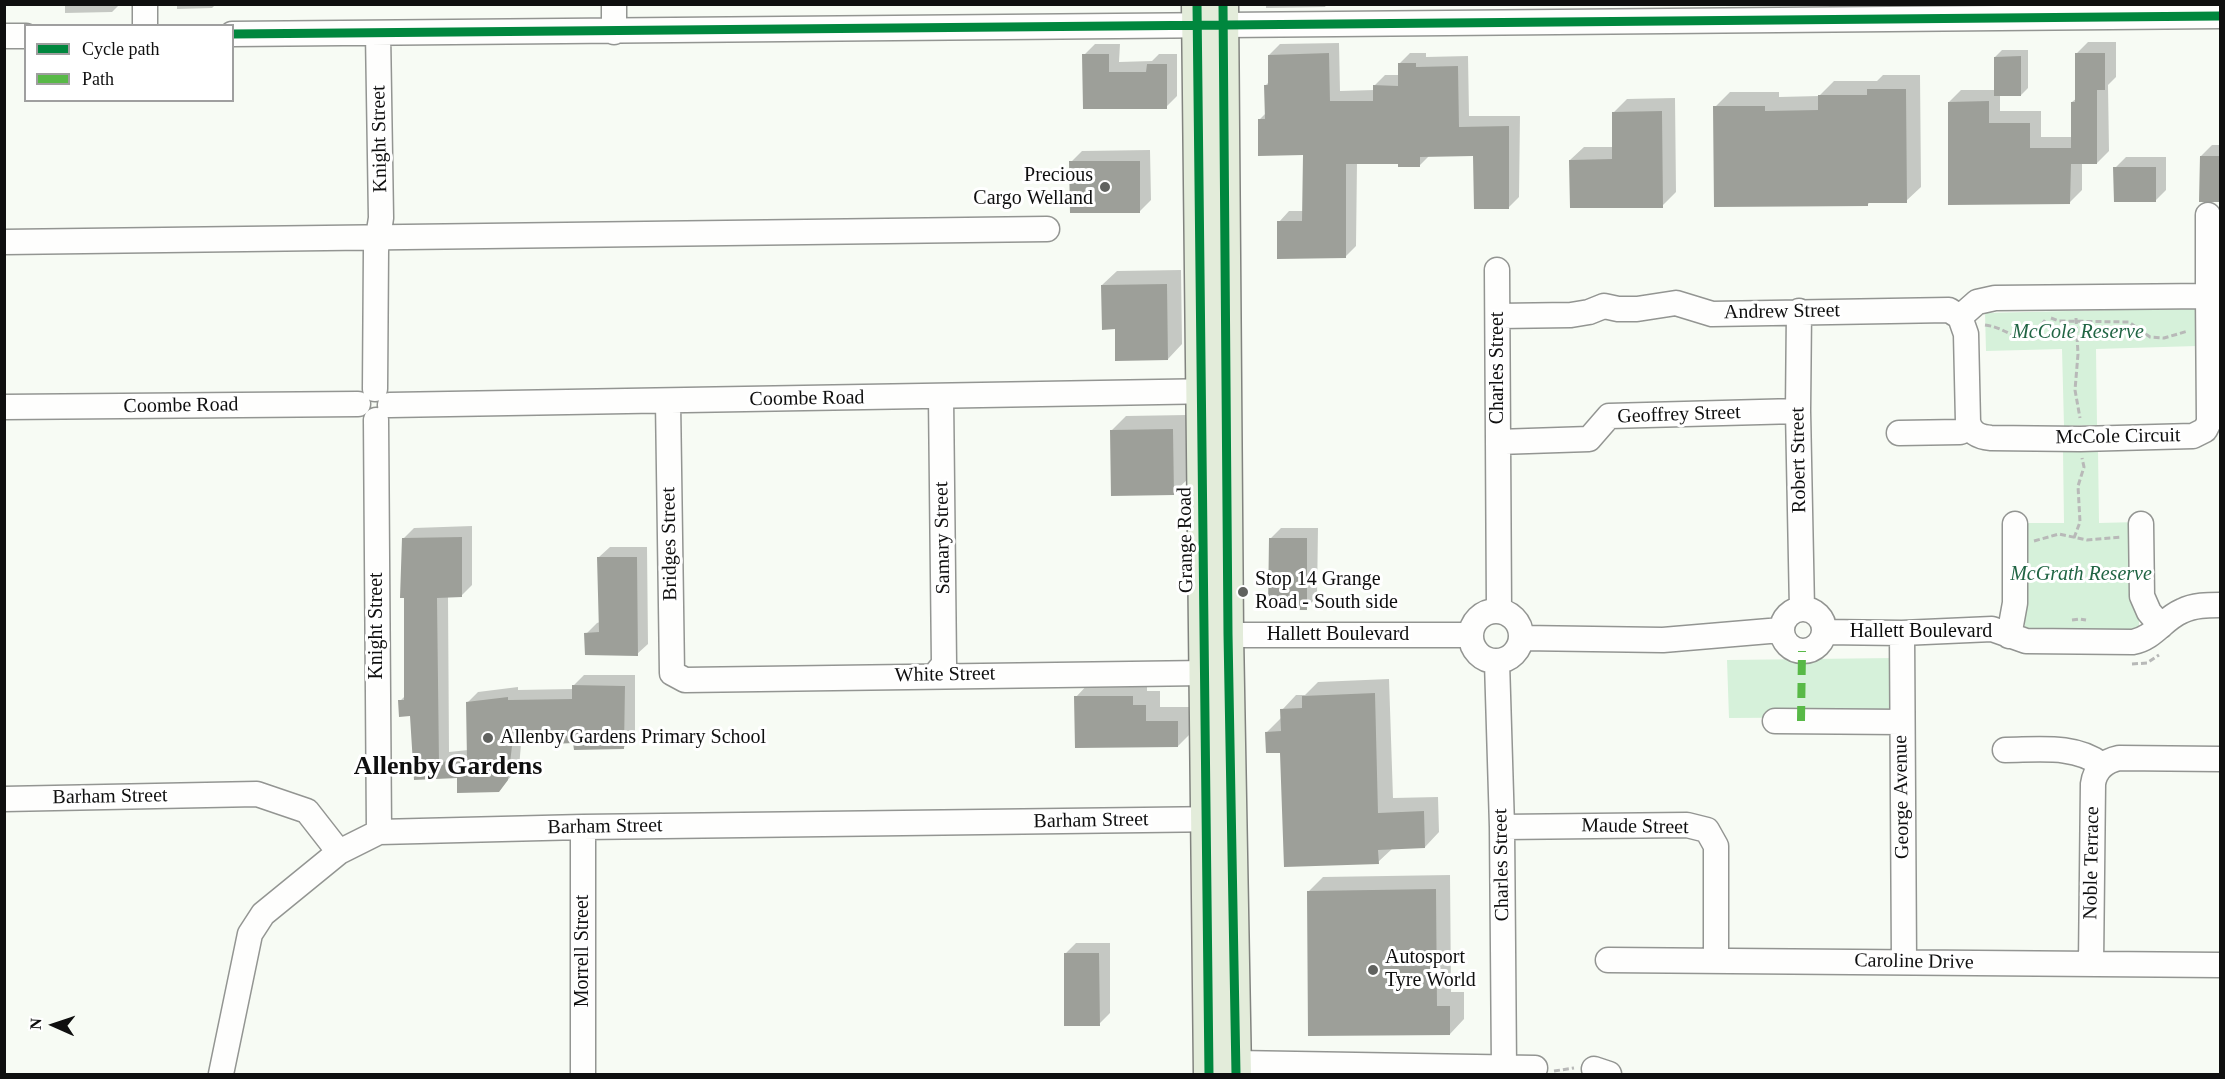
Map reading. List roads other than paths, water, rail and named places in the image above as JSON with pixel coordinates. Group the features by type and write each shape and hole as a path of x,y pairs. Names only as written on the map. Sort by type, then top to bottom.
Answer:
{"main road":[{"name":"Grange Road","path":"1210,15 1216,635 1224,1072"},
{"name":"Grange Road","path":"1216,635 1205,673 1219,819"}],"street":[{"path":"145,4 145,24"},
{"path":"614,4 614,32"},
{"path":"234,34 614,32 1210,15 1880,12 2220,16"},
{"name":"Knight Street","path":"378,33 381,218 376,250 375,405 379,832"},
{"path":"4,36 24,36"},
{"name":"McCole Circuit","path":"1899,433 1960,432 1970,428 1977,435 1991,438 2080,439 2193,436 2202,432 2210,416 2207,342 2208,215"},
{"path":"4,242 1047,229"},
{"name":"Charles Street","path":"1497,270 1499,610"},
{"path":"1970,428 1967,418 1966,334 1977,302 1988,298 2076,310 2208,296"},
{"name":"Andrew Street","path":"1498,316 1571,315 1604,306 1637,309 1676,303 1712,314 1944,309 1969,320"},
{"name":"Robert Street","path":"1799,311 1798,411 1802,609"},
{"name":"Coombe Road","path":"4,408 375,405 1213,392"},
{"name":"Samary Street","path":"935,675 944,664 941,397"},
{"name":"Bridges Street","path":"668,401 672,673 685,680"},
{"name":"Geoffrey Street","path":"1498,442 1589,439 1609,416 1798,411"},
{"path":"2141,530 2142,596 2149,612 2162,626"},
{"path":"2009,636 2015,603 2015,531"},
{"name":"Hallett Boulevard","path":"1824,632 1902,633 1992,629 2026,641 2127,643 2144,640 2181,611 2220,604"},
{"path":"1802,609 1811,610 1818,616 1823,623 1824,632 1820,642 1812,649 1802,651 1791,648 1784,640 1781,630 1784,619 1792,612 1802,609"},
{"path":"1499,610 1516,620 1521,628 1522,638 1515,654 1506,660 1497,662 1478,655 1471,635 1473,625 1479,617 1487,612 1499,610"},
{"path":"1522,638 1663,640 1781,630"},
{"name":"George Avenue","path":"1902,633 1904,961"},
{"name":"Hallett Boulevard","path":"1216,635 1471,635"},
{"name":"Charles Street","path":"1497,662 1502,827 1504,1068"},
{"name":"White Street","path":"685,680 1205,673"},
{"path":"1774,721 1902,722"},
{"path":"2005,750 2077,752 2102,765 2119,758 2220,759"},
{"name":"Noble Terrace","path":"2091,964 2093,784 2102,765"},
{"name":"Barham Street","path":"4,799 257,794 307,811 339,852 379,832 583,827 1219,819"},
{"name":"Maude Street","path":"1502,827 1687,825 1707,830 1716,846 1716,960"},
{"name":"Morrell Street","path":"583,827 584,1074"},
{"path":"221,1074 250,934 263,914 339,852"},
{"name":"Caroline Drive","path":"1608,960 2220,965"},
{"path":"1224,1072 1535,1068"}],"place":[{"name":"Precious Cargo Welland","path":"1105,187"},
{"name":"Stop 14 Grange Road - South side","path":"1243,592"},
{"name":"Allenby Gardens Primary School","path":"488,738"},
{"name":"Autosport Tyre World","path":"1373,970"}],"district":[{"name":"Allenby Gardens","path":"448,767"}],"park label":[{"name":"McCole Reserve","path":"2078,333"},
{"name":"McGrath Reserve","path":"2081,575"}]}
